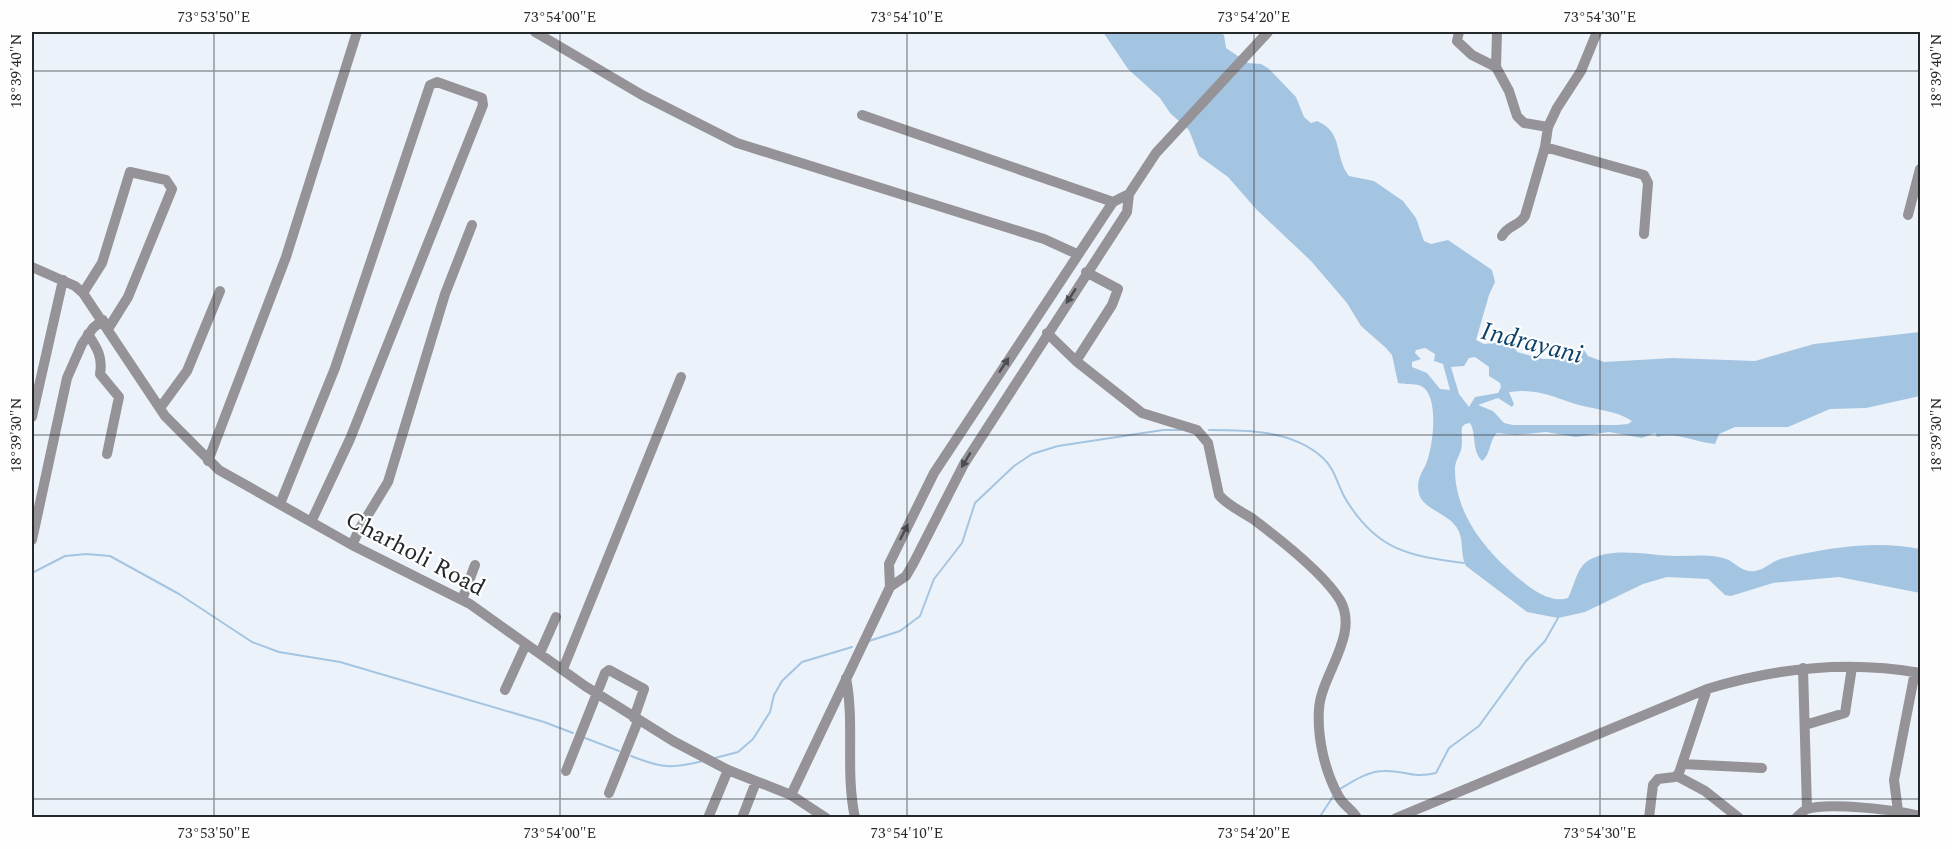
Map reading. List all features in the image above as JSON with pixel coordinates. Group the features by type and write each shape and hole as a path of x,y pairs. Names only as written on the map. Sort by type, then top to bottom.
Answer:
{"street":[{"path":"208,461 286,257 357,32"},
{"path":"534,32 642,95 737,143 1044,239 1077,255"},
{"path":"890,587 906,576 964,464 1086,272 1127,212 1130,194 1156,153 1268,32"},
{"path":"1459,32 1457,41 1462,48 1496,67"},
{"path":"1497,32 1496,67 1519,120 1548,127"},
{"path":"1502,236 1510,226 1522,222 1525,216 1545,147 1548,127 1557,108 1581,71 1597,32"},
{"path":"280,504 334,368 430,86 437,82 482,98 483,105 351,439 311,522"},
{"path":"862,116 1113,202"},
{"path":"1545,147 1644,175 1648,183 1644,234"},
{"path":"1908,215 1920,168"},
{"path":"32,540 67,378 76,353 88,334 106,325 128,297 172,189 166,180 130,172 102,263 83,293"},
{"path":"791,795 890,587 889,564 934,472 1113,202 1130,194"},
{"path":"352,545 388,482 445,294 472,225"},
{"name":"Charholi Road","path":"34,265 83,293 160,408 219,470 352,545 462,600 636,720 728,770 791,795 826,818"},
{"path":"1076,361 1112,305 1119,289 1086,272"},
{"path":"32,417 63,280"},
{"path":"160,408 187,371 220,291"},
{"path":"1047,333 1076,361 1142,413 1197,430 1203,435 1208,442 1216,488 1225,502 1250,517 1284,544 1340,601 1345,615 1343,632 1335,665 1320,702 1319,718 1324,757 1340,799 1357,818"},
{"path":"88,334 100,352 102,364 100,374 119,398 107,454"},
{"path":"563,669 681,377"},
{"path":"462,600 476,565"},
{"path":"540,653 556,618"},
{"path":"505,690 526,644"},
{"path":"1805,725 1845,713 1852,667"},
{"path":"1396,818 1707,689 1751,676 1803,668 1852,667 1918,672 1894,780 1891,813"},
{"path":"1803,668 1807,809"},
{"path":"566,771 609,670 640,686 644,694 609,793"},
{"path":"846,678 850,712 849,777 855,818"},
{"path":"1677,776 1707,689"},
{"path":"1682,764 1761,768"},
{"path":"708,818 728,770"},
{"path":"1649,818 1655,781 1677,776 1705,791 1739,818"},
{"path":"742,818 756,782"},
{"path":"1796,818 1807,809 1847,808 1920,816"}],"water":[{"path":"1103,32 1218,32 1224,35 1226,48 1248,63 1261,64 1268,68 1296,97 1304,117 1311,123 1317,121 1326,126 1331,132 1344,169 1349,176 1374,181 1403,201 1416,218 1424,241 1431,244 1448,240 1492,270 1495,282 1476,340 1484,344 1495,343 1504,338 1513,340 1517,352 1543,359 1560,359 1582,347 1588,356 1604,362 1673,358 1755,361 1814,344 1920,332 1920,396 1866,408 1830,409 1788,427 1735,427 1719,434 1715,444 1679,436 1657,437 1655,433 1642,438 1609,432 1576,437 1546,432 1515,435 1497,433 1482,461 1476,452 1470,423 1462,427 1462,447 1455,467 1460,501 1475,532 1509,570 1532,589 1556,599 1568,598 1577,574 1586,562 1607,554 1712,556 1723,558 1742,569 1755,571 1784,558 1835,548 1869,545 1920,549 1920,593 1839,577 1773,583 1731,596 1725,595 1708,579 1667,577 1643,584 1585,612 1558,618 1527,612 1466,566 1457,528 1421,499 1418,489 1419,481 1429,456 1433,435 1433,410 1427,391 1418,385 1398,383 1392,355 1386,348 1361,326 1347,303 1311,261 1256,209 1228,177 1199,156 1189,130 1170,113 1160,98 1128,69","holes":["1425,348 1435,354 1434,361 1443,364 1450,390 1440,389 1427,373 1412,367 1412,362 1421,359 1415,353 1416,350","1475,357 1489,367 1489,376 1500,383 1501,387 1498,393 1475,397 1469,407 1459,394 1451,367 1464,366 1469,358","1509,392 1541,393 1618,414 1632,421 1628,424 1617,425 1513,425 1504,423 1493,411 1478,405 1498,398 1512,407 1514,404"]}],"waterway":[{"path":"869,641 900,631 920,616 934,579 962,543 975,503 1014,466 1032,454 1058,446 1163,430 1181,430"},
{"path":"1209,430 1254,431 1298,442 1327,462 1345,498 1369,529 1382,540 1410,553 1464,563"},
{"path":"32,573 65,556 86,554 110,556 179,594 252,642 279,652 340,662 544,722 573,733"},
{"path":"1340,789 1361,777 1378,771 1414,775 1436,773 1449,748 1479,726 1526,661 1545,641 1558,618"},
{"path":"715,758 738,752 753,739 770,712 774,695 782,681 802,662 852,647"},
{"path":"585,738 619,751"},
{"path":"631,756 667,766 703,761"},
{"path":"1319,818 1334,795"}],"water label":[{"name":"Indrayani","path":"1532,343"}]}
